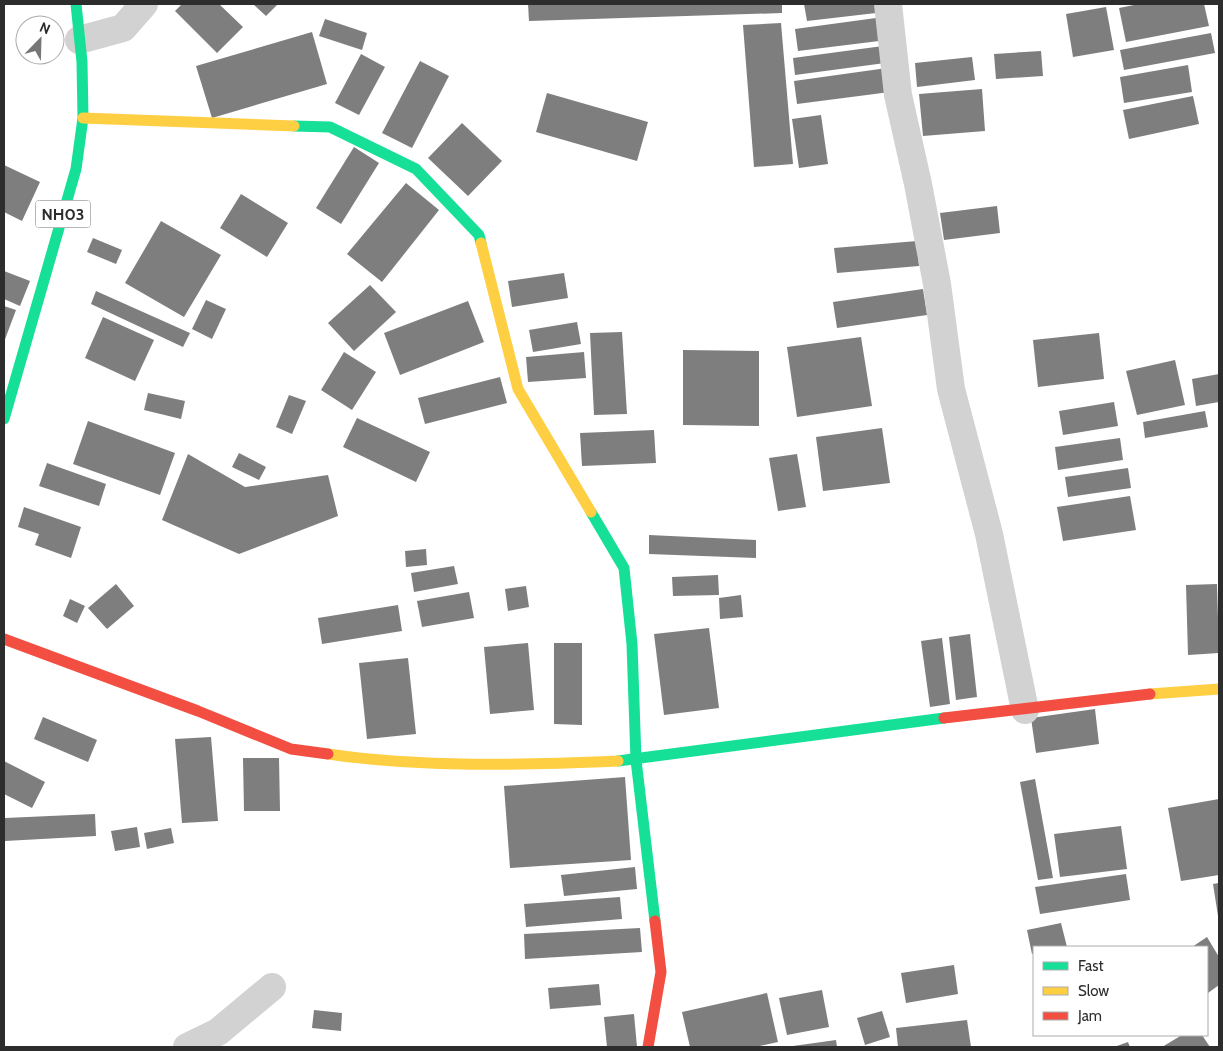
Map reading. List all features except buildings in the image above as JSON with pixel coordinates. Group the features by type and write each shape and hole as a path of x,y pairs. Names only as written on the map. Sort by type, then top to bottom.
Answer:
{"street":[{"name":"NH03","path":"4,419 76,169 83,118 76,4"},
{"path":"79,40 122,28 144,4"},
{"path":"888,4 898,95 935,275 952,389 989,534 1025,710"},
{"path":"83,118 330,127 416,169 478,235 518,389 624,568 632,644 636,760 661,972 648,1047"},
{"path":"4,639 198,711 290,749 367,760 522,765 636,760 892,724 1158,693 1219,689"},
{"path":"188,1047 218,1032 272,987"}],"traffic: fast":[{"path":"4,419 76,169 83,118 82,62 76,4"},
{"path":"294,126 330,127 416,169 479,235 481,243"},
{"path":"591,512 624,568 632,644 636,760 655,921"},
{"path":"618,761 944,718"}],"traffic: slow":[{"path":"83,118 294,126"},
{"path":"481,243 518,389 591,512"},
{"path":"1150,694 1219,689"},
{"path":"328,754 400,762 473,764 546,764 618,761"}],"traffic: jam":[{"path":"4,639 198,711 291,749 328,754"},
{"path":"944,718 1150,694"},
{"path":"648,1047 661,972 655,921"}]}
